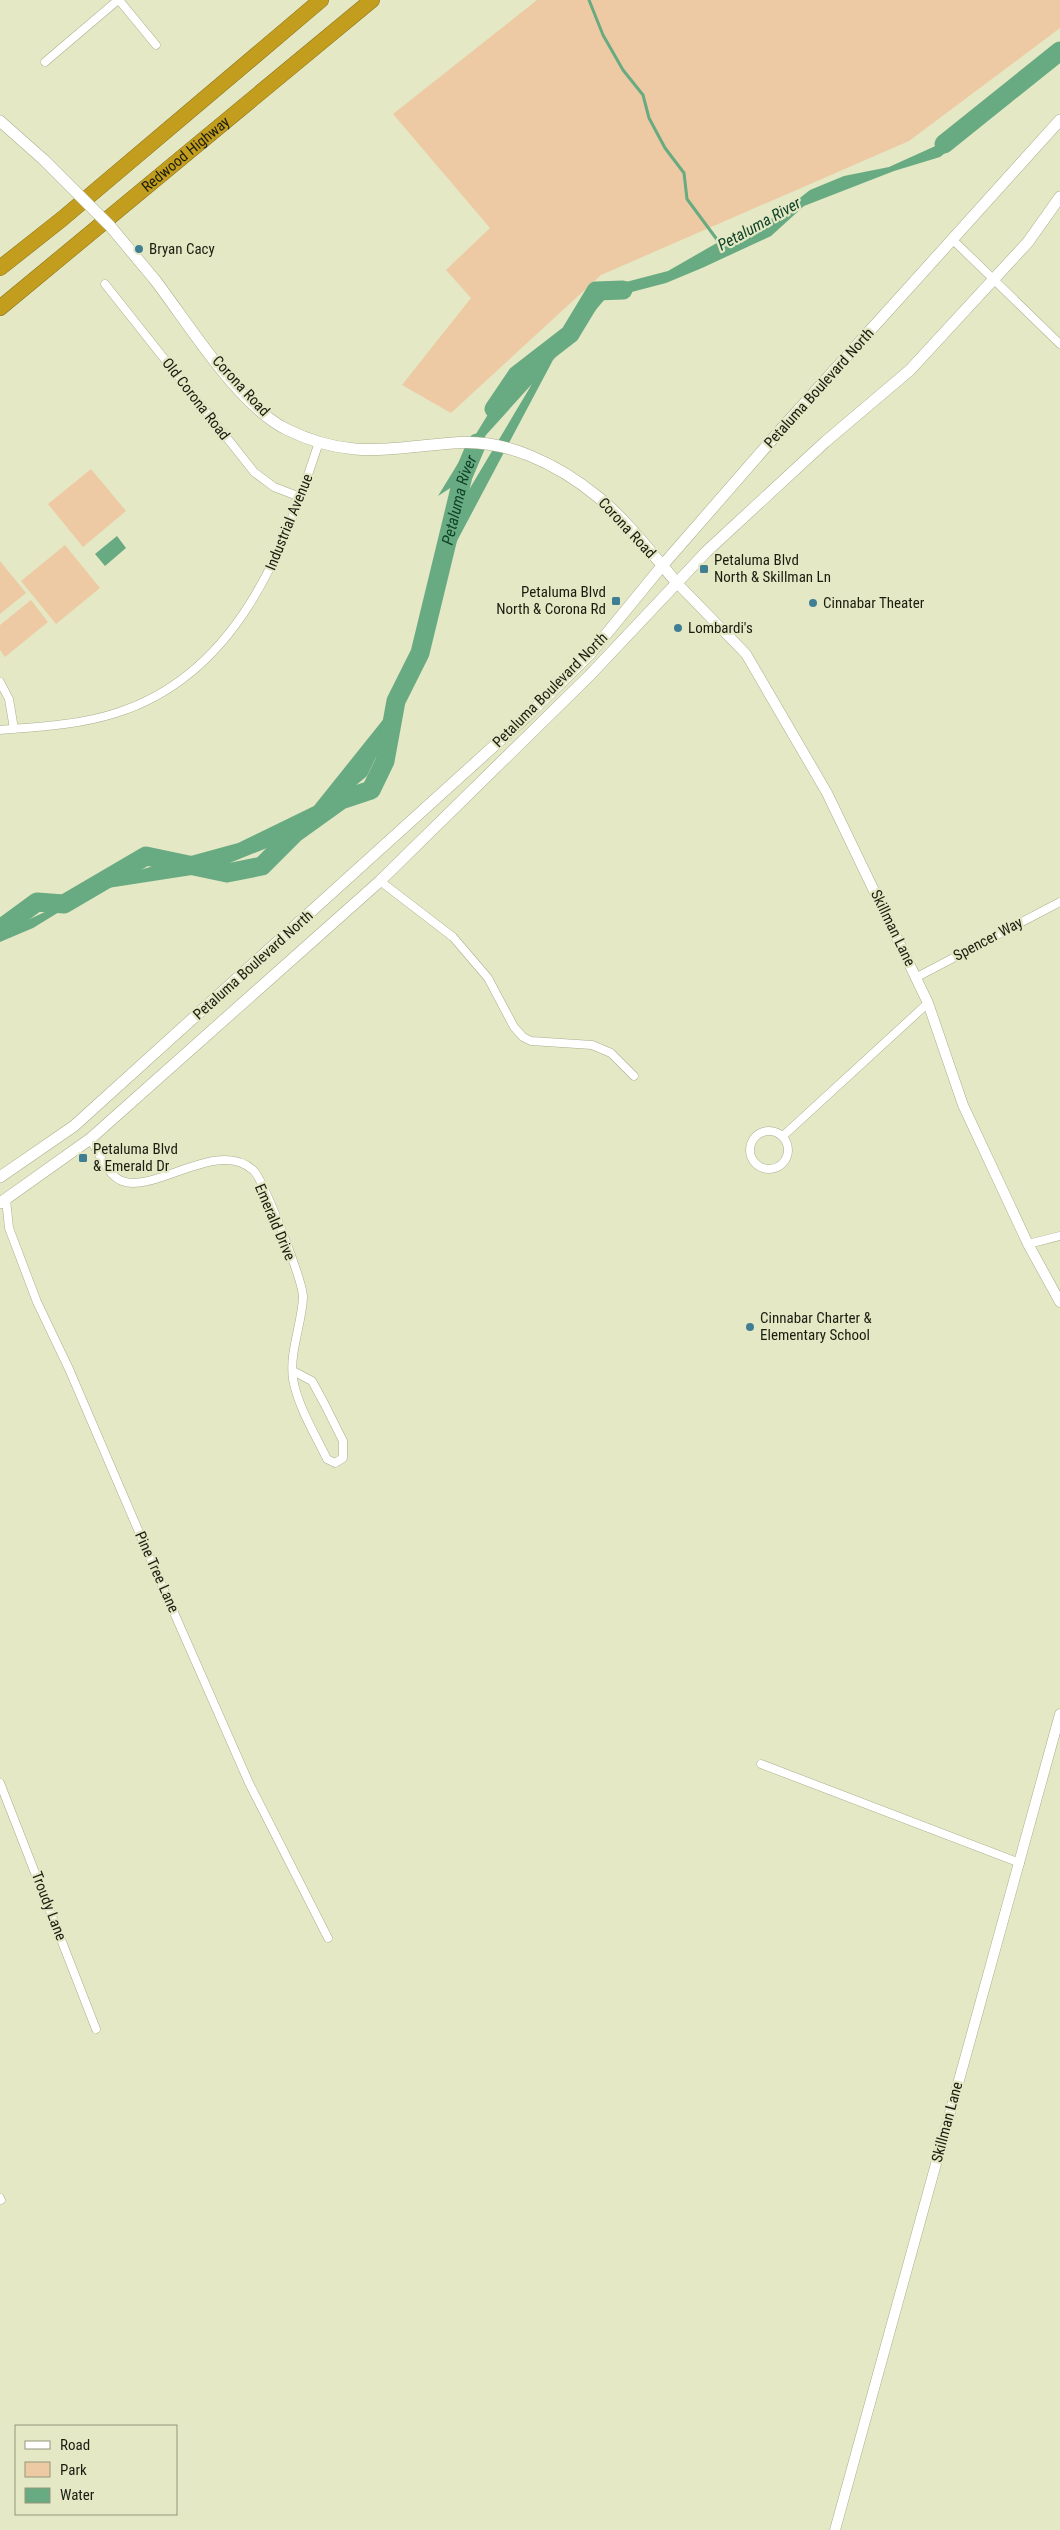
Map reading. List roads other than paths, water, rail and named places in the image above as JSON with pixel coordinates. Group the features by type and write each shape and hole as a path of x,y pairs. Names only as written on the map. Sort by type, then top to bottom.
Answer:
{"highway":[{"name":"Redwood Highway","path":"0,268 62,219 321,0"},
{"name":"Redwood Highway","path":"0,308 372,0"}],"main road":[{"name":"Petaluma Boulevard North","path":"0,1177 74,1126 526,717 590,654 662,566 1060,120"},
{"name":"Corona Road","path":"0,121 44,160 110,226 155,280 225,373 256,406 285,429 318,442 357,451 454,442 485,444 520,451 548,464 598,497 645,545 677,583"},
{"name":"Petaluma Boulevard North","path":"3,1201 90,1139 380,881 590,675 707,551 819,448 910,370 1028,242 1060,197"}],"street":[{"path":"45,62 118,0 156,45"},
{"path":"952,239 1060,344"},
{"name":"Old Corona Road","path":"105,284 254,472 274,487 300,497"},
{"name":"Industrial Avenue","path":"0,730 75,722 116,713 136,706 180,682 222,643 258,593 288,532 318,442"},
{"name":"Skillman Lane","path":"677,583 746,654 827,793 917,977 928,1003 963,1105 1028,1244 1060,1302"},
{"path":"0,682 9,699 14,729"},
{"path":"380,881 453,937 468,953 488,978 514,1027 523,1037 531,1041 592,1045 611,1053 634,1076"},
{"name":"Spencer Way","path":"917,977 1060,902"},
{"path":"783,1136 928,1003"},
{"path":"765,1131 772,1131 783,1136 787,1142 788,1154 782,1165 770,1170 758,1166 754,1162 750,1149 754,1138 765,1131"},
{"name":"Emerald Drive","path":"90,1139 113,1175 121,1181 131,1183 152,1179 218,1160 241,1163 254,1170 266,1194 303,1293 302,1318 294,1351 293,1371 300,1400 327,1459 335,1462 342,1458 343,1441 336,1423 312,1381 293,1371"},
{"name":"Pine Tree Lane","path":"3,1201 9,1228 37,1302 73,1377 249,1783 328,1938"},
{"path":"1028,1244 1060,1236"},
{"name":"Skillman Lane","path":"835,2530 1060,1714"},
{"path":"761,1764 1020,1863"},
{"name":"Troudy Lane","path":"0,1782 96,2029"}],"water":[{"path":"1060,51 1060,58 1052,65 1036,70 1010,103 940,157 894,171 804,206 771,236 702,268 666,283 605,299 553,360 440,573 406,695 367,776 294,837 205,873 95,890 33,928 0,942 0,933 49,910 81,886 238,843 314,806 390,711 417,641 448,525 532,384 486,435 455,485 438,496 498,398 553,348 599,289 668,271 715,244 777,216 810,190 844,176 889,167 942,143 1004,98 1015,78 1041,58 1053,58"},
{"path":"117,536 126,548 105,566 95,554"}],"waterway":[{"path":"589,0 603,35 623,70 643,95 649,118 665,148 684,173 687,199 721,245"},
{"name":"Petaluma River","path":"944,144 1060,51"},
{"name":"Petaluma River","path":"494,409 517,375 570,334 596,291 623,290"},
{"name":"Petaluma River","path":"0,929 37,902 64,904 146,856 227,873 262,866 295,833 341,800 371,790 385,761 396,701 420,653 463,476 477,443"}],"place":[{"name":"Bryan Cacy","path":"139,249"},
{"name":"Petaluma Blvd North & Skillman Ln","path":"704,569"},
{"name":"Petaluma Blvd North & Corona Rd","path":"616,601"},
{"name":"Cinnabar Theater","path":"813,603"},
{"name":"Lombardi's","path":"678,628"},
{"name":"Petaluma Blvd & Emerald Dr","path":"83,1158"},
{"name":"Cinnabar Charter & Elementary School","path":"750,1327"}]}
